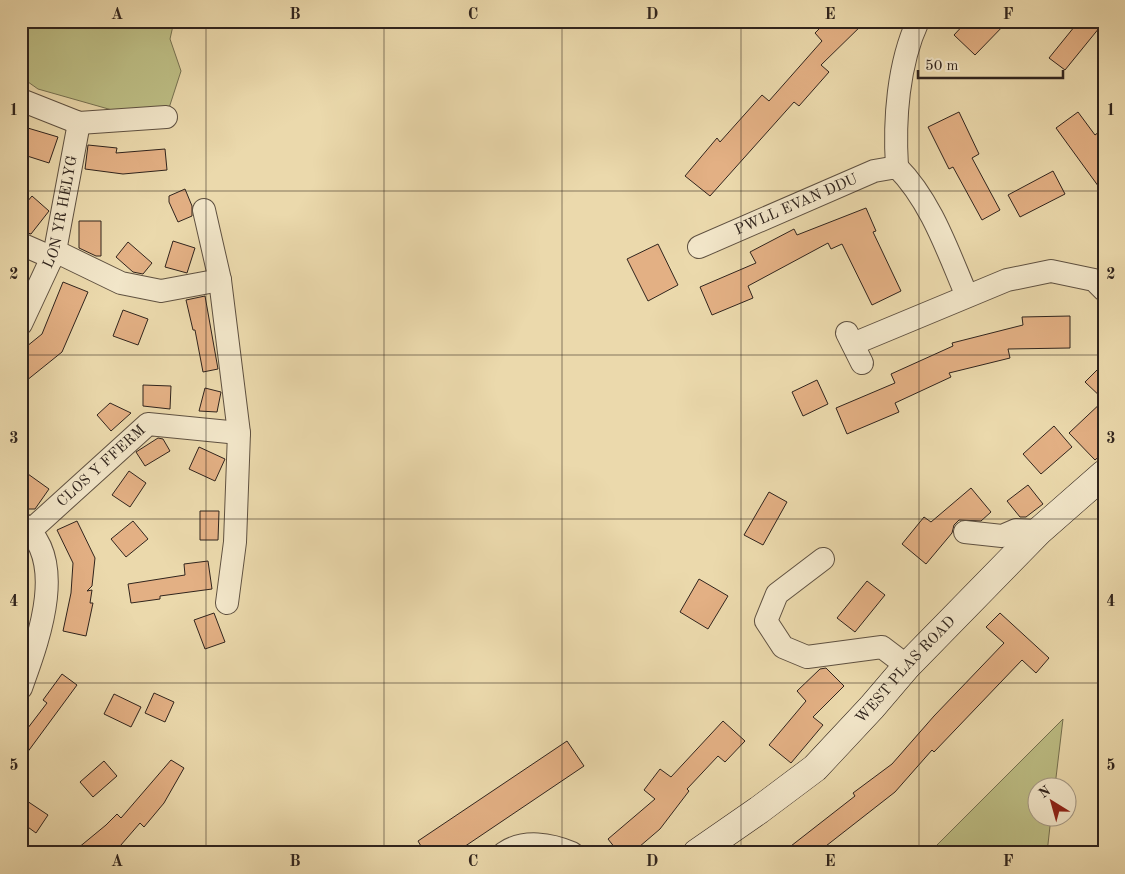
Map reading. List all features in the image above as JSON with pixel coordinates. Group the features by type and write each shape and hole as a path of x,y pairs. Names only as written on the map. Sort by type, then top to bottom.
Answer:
{"street":[{"path":"918,21 908,42 903,70 898,117 897,167 907,177 942,237 967,296"},
{"path":"21,100 79,124 166,117"},
{"name":"LON YR HELYG","path":"21,324 54,254 79,124"},
{"name":"PWLL EVAN DDU","path":"698,247 874,172 897,167"},
{"path":"204,210 220,280 239,433 234,542 227,602"},
{"path":"21,244 54,254 121,283 161,291 220,280"},
{"path":"854,346 1007,280 1052,271 1094,280 1104,290"},
{"name":"CLOS Y FFERM","path":"26,527 148,424 239,433"},
{"name":"WEST PLAS ROAD","path":"697,853 815,768 907,666 1039,531 1104,474"},
{"path":"21,688 40,632 47,592 43,555 26,527"},
{"path":"965,532 1002,536 1016,530 1039,531"},
{"path":"823,559 777,594 766,621 783,647 807,657 882,647 907,666"},
{"path":"504,853 509,849 531,844 556,846 572,853"}],"green space":[{"path":"21,21 174,21 170,39 181,71 169,108 112,110 38,89 21,77"},
{"path":"1063,719 1056,776 1028,776 1028,826 1050,826 1047,853 929,853"}],"building":[{"path":"827,21 866,21 821,65 829,72 799,106 794,102 710,196 685,176 717,138 720,142 762,95 769,101 822,41 815,33"},
{"path":"967,21 1008,21 975,55 954,35"},
{"path":"1079,21 1104,22 1065,70 1049,58"},
{"path":"959,112 979,154 972,158 1000,210 982,220 953,167 949,169 928,127"},
{"path":"1078,112 1095,135 1104,128 1104,194 1056,128"},
{"path":"21,126 58,137 49,163 21,154"},
{"path":"88,145 117,148 116,153 165,149 167,170 123,174 85,169"},
{"path":"1053,171 1065,194 1020,217 1008,195"},
{"path":"185,189 192,206 192,216 178,222 169,202 169,196"},
{"path":"32,196 49,211 31,234 21,231 21,209"},
{"path":"866,208 876,231 873,232 901,291 872,305 842,244 831,249 828,243 748,286 753,298 712,315 700,287 756,263 750,252 794,229 797,235"},
{"path":"79,221 101,221 101,256 96,256 79,248"},
{"path":"173,241 195,248 187,273 165,267"},
{"path":"128,242 152,263 143,274 133,272 116,257"},
{"path":"658,244 678,285 648,301 627,259"},
{"path":"63,282 88,292 62,352 21,385 21,351 42,334"},
{"path":"205,296 218,369 203,372 195,330 193,330 186,300"},
{"path":"123,310 148,319 138,345 113,336"},
{"path":"1070,316 1070,348 1008,349 1010,358 949,373 951,377 895,403 899,412 847,434 836,408 895,383 891,374 953,346 952,343 1023,325 1022,317"},
{"path":"1104,363 1104,400 1085,382"},
{"path":"817,380 828,404 803,416 792,392"},
{"path":"143,385 171,386 170,409 143,406"},
{"path":"205,388 221,392 217,412 199,411"},
{"path":"1104,400 1104,452 1095,460 1069,433"},
{"path":"110,403 131,413 111,431 97,415"},
{"path":"1054,426 1072,447 1041,474 1023,454"},
{"path":"158,438 163,439 170,451 145,466 136,452"},
{"path":"199,447 225,459 215,481 189,469"},
{"path":"21,469 49,489 35,509 29,509 21,503"},
{"path":"129,471 146,483 130,507 112,495"},
{"path":"1028,485 1043,504 1026,517 1020,517 1007,501"},
{"path":"971,488 991,512 981,521 959,520 954,525 952,533 926,564 902,544 924,517 931,522"},
{"path":"769,492 787,502 763,545 744,535"},
{"path":"200,511 219,511 218,540 200,540"},
{"path":"77,521 95,558 92,586 87,591 92,590 90,603 93,603 86,636 63,631 71,593 73,563 57,530"},
{"path":"133,521 148,539 126,557 111,539"},
{"path":"208,561 212,589 160,596 160,599 131,603 128,584 185,575 184,564"},
{"path":"699,579 728,596 708,629 680,612"},
{"path":"867,581 885,595 855,632 837,618"},
{"path":"214,613 225,642 205,649 194,620"},
{"path":"1000,613 1049,658 1036,673 1022,660 934,752 932,750 895,792 817,853 782,853 855,796 853,793 892,764 934,716 1004,643 986,627"},
{"path":"826,668 844,686 813,717 823,725 791,763 769,745 806,701 797,691 820,669"},
{"path":"62,674 77,685 21,761 21,737 47,703 43,700"},
{"path":"154,693 174,702 165,722 145,713"},
{"path":"114,694 141,707 131,727 104,714"},
{"path":"723,721 745,741 725,762 718,756 687,789 689,791 660,829 632,853 619,853 608,839 655,799 644,790 660,769 671,777"},
{"path":"567,741 584,766 455,853 425,853 418,841"},
{"path":"171,760 184,768 164,803 144,827 140,823 114,853 72,853 117,814 121,818"},
{"path":"104,761 117,776 93,797 80,782"},
{"path":"21,797 48,815 36,833 21,822"}]}
